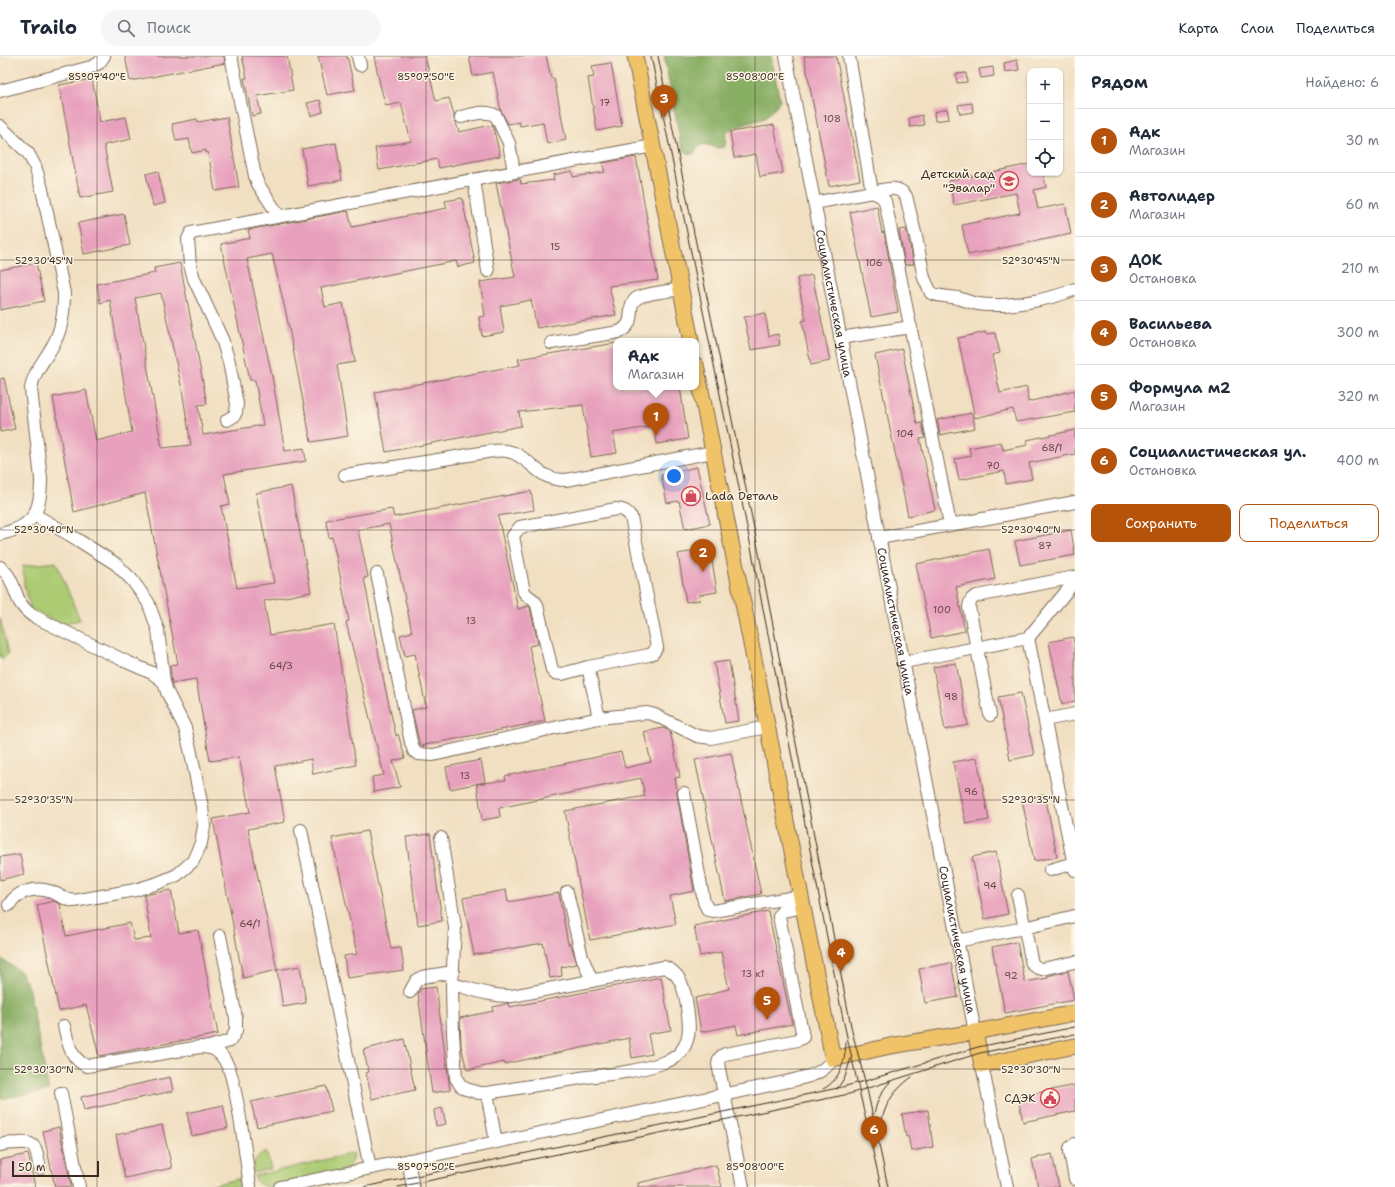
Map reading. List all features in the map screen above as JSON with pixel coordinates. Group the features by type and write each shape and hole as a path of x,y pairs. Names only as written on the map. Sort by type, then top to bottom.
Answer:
{"main road":[{"path":"635,56 690,338"},
{"path":"699,380 833,1059 890,1046 1075,1013"},
{"name":"Социалистическая улица","path":"975,1032 982,1065"},
{"path":"982,1065 1075,1046"}],"street":[{"path":"0,91 91,68 99,63 104,56"},
{"path":"231,56 255,176 258,184 279,216"},
{"name":"Социалистическая улица","path":"786,56 975,1032"},
{"path":"849,56 872,192"},
{"path":"461,117 481,113 492,113 496,116 508,143 514,172"},
{"path":"0,126 28,153 35,166 42,189 64,293 62,324 54,343 32,381 31,389 41,479 39,507 35,515 22,526 0,534"},
{"path":"227,420 234,416 236,412 229,362 222,338 194,278 190,265 188,239 191,233 653,146"},
{"path":"474,180 488,271"},
{"path":"814,203 894,188 903,191 906,196 916,237 924,278 931,292 937,295 957,298 979,304 1000,306 1050,297 1075,289"},
{"path":"872,192 881,196 885,201 950,524"},
{"path":"551,343 619,332 628,326 630,322 631,308 637,298 681,289"},
{"path":"840,338 910,327"},
{"path":"345,475 503,450 515,454 548,478 566,480 713,452"},
{"path":"879,538 1075,502"},
{"path":"621,509 631,517 657,646 653,653 649,655 588,667 562,674 554,673 552,670 537,605 535,601 526,596 524,592 513,536 520,527 621,509"},
{"path":"9,905 13,898 31,890 45,890 53,892 68,900 74,901 135,890 158,883 177,875 193,861 202,843 204,826 202,808 185,728 172,704 164,682 158,630 148,602 132,580 116,564 35,515"},
{"path":"0,567 9,576 19,602 24,610 33,616 127,662 152,672 164,682"},
{"path":"377,574 411,742 414,751 418,754 433,755 599,718 647,713 655,715 703,738 711,738 767,728"},
{"path":"990,715 969,606 970,600 973,597 1075,578"},
{"path":"904,662 1028,638 1075,581"},
{"path":"1028,638 1045,720 1070,817 1074,867 1050,870"},
{"path":"588,667 599,718"},
{"path":"1045,720 1075,714"},
{"path":"684,794 704,902 708,910 713,911 802,902"},
{"path":"301,830 370,1168"},
{"path":"441,838 455,927 452,984 453,1034 456,1078 461,1086 479,1093 487,1093 611,1074 651,1066 674,1058 682,1052 688,1039 689,1020 684,990 676,974 671,969 664,967 507,996 485,993 452,984"},
{"path":"567,892 582,957 592,981"},
{"path":"1018,895 1030,961 1035,966 1042,969 1075,962"},
{"path":"743,1187 718,1064 721,1056 798,1040 803,1037 779,916 782,911 802,902"},
{"path":"957,941 1075,916"},
{"path":"64,1026 68,1047 71,1053 81,1064 86,1066 200,1047 209,1047 230,1041 236,1031 236,1018 220,936"},
{"path":"410,992 416,981 422,977 453,972"},
{"path":"209,1047 218,1052 230,1068 243,1131 250,1187"},
{"path":"280,1187 816,1074 827,1067 833,1059"},
{"name":"Социалистическая улица","path":"982,1065 1008,1187"},
{"path":"61,1092 79,1187"},
{"path":"487,1093 496,1142"},
{"path":"0,1145 28,1142 36,1148 40,1168"},
{"path":"1075,1144 1070,1148 1075,1179"},
{"path":"408,1160 413,1187"}],"green space":[{"path":"664,56 771,56 780,101 765,118 730,129 726,133 725,147 718,148 704,144 690,155 681,144"},
{"path":"56,562 80,620 59,624 31,609 24,586 23,566"},
{"path":"0,618 8,654 4,658 0,658"},
{"path":"0,959 20,971 28,986 49,1090 0,1099"},
{"path":"266,1151 271,1169 253,1173 254,1162"},
{"path":"354,1153 349,1168 344,1171 271,1187 260,1185 254,1176"},
{"path":"242,1178 241,1187 204,1187"}],"building":[{"path":"125,56 224,56 225,63 130,81"},
{"path":"242,56 287,56 293,90 257,96 261,114 252,116 244,78 247,78"},
{"path":"318,56 347,56 355,90 327,95"},
{"path":"374,56 425,56 436,101 449,98 459,132 492,125 500,156 439,168 437,159 379,170 375,148 411,141 401,103 386,106"},
{"path":"469,56 546,56 551,78 554,78 566,140 547,144 543,122 520,126 519,122 508,124 501,111 493,72 473,76"},
{"path":"804,56 836,56 860,180 829,186"},
{"path":"1017,60 1019,70 1005,72 1004,63"},
{"path":"611,63 622,126 597,131 588,78 594,77 592,66"},
{"path":"993,67 994,76 981,78 979,69"},
{"path":"966,73 967,82 957,83 956,74"},
{"path":"92,79 100,122 126,117 131,139 104,145 113,192 80,198 59,85"},
{"path":"320,100 323,112 311,116 307,103"},
{"path":"972,103 973,112 960,114 958,105"},
{"path":"947,109 949,119 935,121 934,112"},
{"path":"922,115 924,125 910,127 909,118"},
{"path":"227,117 239,187 215,191 208,152 206,153 206,150 192,153 189,139 176,141 172,124 197,119 198,122"},
{"path":"774,125 783,173 760,177 756,154 734,158 730,132"},
{"path":"336,143 342,180 308,186 302,149"},
{"path":"636,157 658,280 609,286 616,315 537,328 531,300 500,306 504,332 482,336 479,317 485,316 480,282 515,277 496,183 520,179 521,184 554,180 553,175 572,171 573,177 605,172 602,163"},
{"path":"1027,165 1027,176 1044,176 1046,187 1034,190 1038,209 1065,204 1071,234 968,255 962,225 1020,213 1016,193 954,205 949,181"},
{"path":"158,171 165,203 153,206 146,174"},
{"path":"462,198 475,263 458,267 456,261 321,288 325,307 343,303 355,362 337,365 348,436 311,442 286,313 272,254 247,259 272,376 285,451 304,448 306,461 224,474 230,504 221,506 237,588 274,583 256,493 291,486 311,592 264,601 270,635 334,624 356,765 313,774 311,759 275,766 285,822 248,829 277,970 243,978 213,819 250,812 239,757 210,761 196,679 172,683 170,665 178,664 145,493 74,512 53,397 86,390 96,441 132,432 110,300 100,303 97,284 155,273 154,268 180,263 207,404 198,405 203,435 263,425 255,380 250,380 221,244 250,238 248,230 348,211 352,227 447,208 445,201","holes":["161,293 182,390 191,445 162,448 135,298"]},
{"path":"877,206 882,233 884,232 898,312 871,317 850,212"},
{"path":"124,214 130,245 84,254 78,223"},
{"path":"906,229 914,264 905,265 899,230"},
{"path":"36,263 44,301 0,310 0,270"},
{"path":"812,275 830,361 811,365 802,321 806,320 797,278"},
{"path":"765,313 769,336 778,334 780,345 751,350 744,317"},
{"path":"986,332 986,334 995,333 1000,353 992,355 1000,393 1027,387 1028,402 1075,390 1075,412 1016,422 1013,409 975,418 958,338"},
{"path":"613,343 613,390 680,390 688,439 657,444 654,426 613,433 617,453 591,457 583,405 519,412 521,426 386,452 375,392 520,365 518,359"},
{"path":"902,349 917,424 922,423 925,438 920,439 935,510 908,516 875,355"},
{"path":"4,378 15,429 0,432 0,379"},
{"path":"972,413 975,428 940,435 937,420"},
{"path":"1075,430 1075,454 1029,463 1032,479 1006,484 1004,471 959,480 955,459 971,456 969,448 1001,442 1003,450 1028,445 1027,440"},
{"path":"697,467 710,524 685,529 679,501 667,503 661,475"},
{"path":"531,491 534,510 498,516 518,609 529,606 530,608 538,644 529,646 545,721 420,746 412,710 426,707 415,654 405,656 400,635 412,632 389,524 358,530 368,577 364,578 385,687 396,736 398,734 405,758 393,761 400,787 374,792 372,777 384,775 346,622 349,621 339,570 332,537 329,538 326,520 392,509 394,517"},
{"path":"1071,530 1075,555 1020,565 1015,541"},
{"path":"710,548 717,592 699,595 700,600 686,602 678,554"},
{"path":"989,549 995,579 956,587 965,631 931,638 916,564"},
{"path":"1073,637 1075,648 1075,701 1062,704 1049,642"},
{"path":"729,661 739,721 725,723 714,663"},
{"path":"956,663 968,725 945,730 933,667"},
{"path":"1021,693 1034,755 1010,760 998,697"},
{"path":"663,728 670,731 680,777 675,778 694,891 670,896 676,924 590,940 565,811 645,796 641,778 499,808 500,817 482,820 477,784 506,780 505,776 621,752 625,768 651,762 644,732"},
{"path":"731,753 761,894 725,901 695,760"},
{"path":"977,758 989,820 966,824 953,762"},
{"path":"481,760 485,782 450,789 446,767"},
{"path":"1045,794 1057,857 1034,861 1022,799"},
{"path":"367,831 391,949 401,948 404,970 347,978 344,956 357,954 332,838"},
{"path":"430,834 442,921 418,925 406,837"},
{"path":"996,852 1008,914 985,919 972,857"},
{"path":"20,854 24,874 0,880 0,857"},
{"path":"171,890 179,933 198,930 218,1034 99,1056 86,1005 59,1011 37,905 54,901 60,904 66,936 130,923 134,940 151,938 144,895"},
{"path":"506,890 508,902 559,893 568,944 571,944 577,964 561,967 562,976 550,978 543,943 474,955 463,898"},
{"path":"768,911 792,1024 738,1035 736,1025 701,1032 695,998 729,989 721,952 700,956 694,926"},
{"path":"1017,942 1025,982 1048,978 1047,976 1068,971 1074,1000 1005,1013 992,947"},
{"path":"951,963 958,997 925,1003 919,969"},
{"path":"300,966 306,1003 283,1007 277,970"},
{"path":"661,977 671,1030 648,1034 652,1054 632,1058 629,1038 504,1064 504,1062 467,1070 461,1046 460,1018 493,1011 493,1007 509,1003 510,1007"},
{"path":"436,987 450,1090 432,1093 418,994 420,989"},
{"path":"404,1039 415,1090 372,1099 366,1073 369,1072 363,1050"},
{"path":"170,1077 173,1091 84,1110 81,1097"},
{"path":"1075,1085 1075,1111 1023,1122 1018,1097"},
{"path":"326,1086 332,1111 257,1127 251,1102"},
{"path":"223,1105 228,1128 192,1136 187,1113"},
{"path":"442,1108 446,1124 436,1126 434,1110"},
{"path":"928,1110 933,1147 911,1151 908,1136 906,1137 902,1114"},
{"path":"162,1125 172,1168 125,1178 116,1135"},
{"path":"59,1127 71,1187 55,1187 43,1131"},
{"path":"28,1154 35,1187 0,1187 0,1160"},
{"path":"1052,1154 1059,1187 1038,1187 1032,1159"},
{"path":"716,1165 722,1187 638,1187 638,1183"}],"tram line":[{"path":"651,56 748,532 843,1019 881,1187"},
{"path":"658,56 755,533 852,1031 867,1089 888,1187"},
{"path":"364,1187 838,1088 978,1047 1075,1027"},
{"path":"398,1187 849,1094 980,1053 1075,1034"},
{"path":"823,1089 834,1081 841,1069 845,1055 846,1041"},
{"path":"837,1089 845,1077 851,1058"},
{"path":"880,1138 882,1119 888,1103 898,1089 912,1077"},
{"path":"874,1114 880,1096 891,1081"}],"place":[{"name":"ДОК","path":"664,118"},
{"name":"Детский сад \"Эвалар\"","path":"1009,181"},
{"name":"Адк","path":"656,436"},
{"name":"Lada Dеталь","path":"691,496"},
{"name":"Автолидер","path":"703,572"},
{"name":"Васильева","path":"841,972"},
{"name":"Формула м2","path":"767,1020"},
{"name":"СДЭК","path":"1050,1098"},
{"name":"Социалистическая ул.","path":"874,1149"}]}
